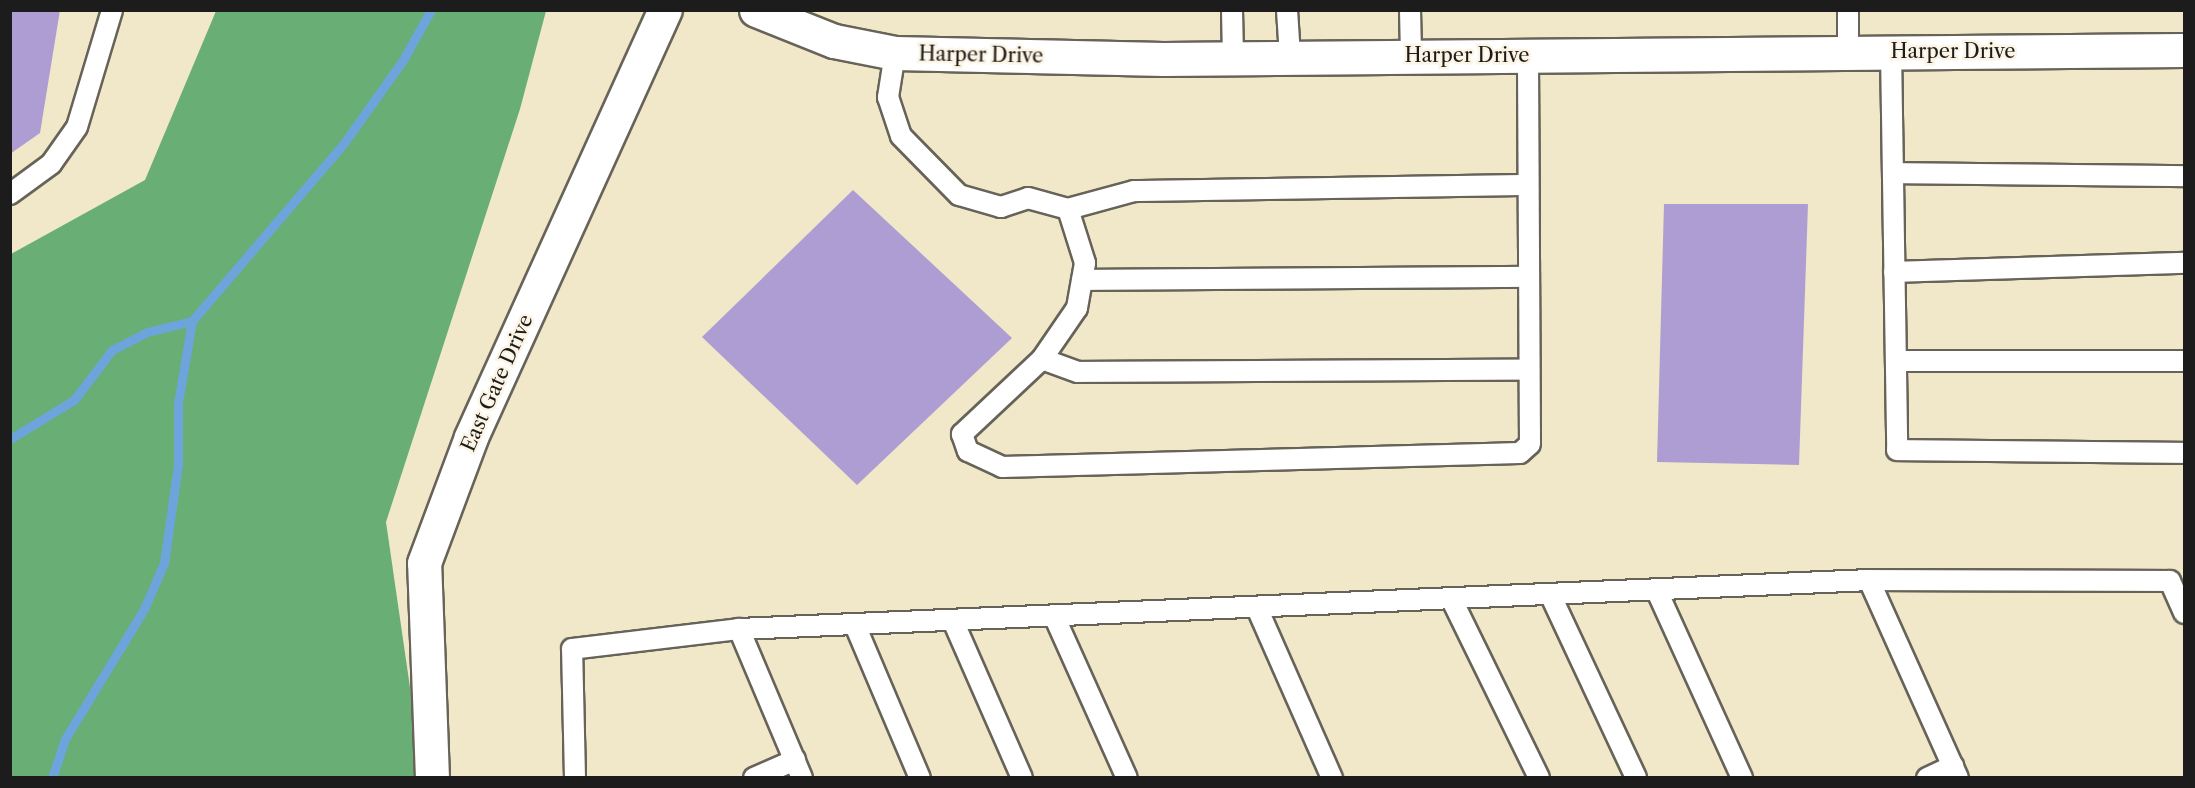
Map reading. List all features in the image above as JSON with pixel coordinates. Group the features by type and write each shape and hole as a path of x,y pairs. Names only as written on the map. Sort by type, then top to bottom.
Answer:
{"street":[{"name":"East Gate Drive","path":"432,777 424,563 471,436 665,10"},
{"name":"Harper Drive","path":"756,10 834,41 896,53 1290,57 2184,50"}],"lane":[{"path":"10,194 51,164 77,127 112,10"},
{"path":"1232,10 1233,57"},
{"path":"1287,10 1290,57"},
{"path":"1410,10 1411,55"},
{"path":"1848,10 1848,51"},
{"path":"1891,51 1898,450 2184,453"},
{"path":"896,53 888,97 902,136 959,195 1001,207 1028,198 1068,209 1134,191 1528,185"},
{"path":"1068,209 1085,262 1077,308 1042,359 962,434 968,451 1002,467 1500,457 1520,453 1530,444 1528,54"},
{"path":"1893,173 2184,176"},
{"path":"1894,272 2184,263"},
{"path":"1082,280 1529,277"},
{"path":"1042,359 1078,372 1529,370"},
{"path":"1896,361 2184,361"},
{"path":"1869,580 1955,772 1927,777"},
{"path":"574,777 572,649 739,630 954,623 1869,580 2170,581 2184,613"},
{"path":"1656,589 1742,777"},
{"path":"1550,594 1636,777"},
{"path":"1451,598 1539,777"},
{"path":"1257,608 1332,777"},
{"path":"1055,618 1127,777"},
{"path":"954,623 1022,777"},
{"path":"855,625 920,777"},
{"path":"739,630 798,769 754,777"}],"green space":[{"path":"216,11 546,11 520,109 386,522 423,777 11,778 11,254 145,180"}],"building":[{"path":"10,10 60,10 40,133 10,154"},
{"path":"853,190 1012,338 857,485 702,337"},
{"path":"1664,204 1808,204 1799,465 1657,462"}],"waterway":[{"path":"52,778 65,739 144,609 164,563 178,465 178,403 192,321 344,143 403,60 431,10"},
{"path":"10,439 74,400 112,350 147,332 192,321"}]}
